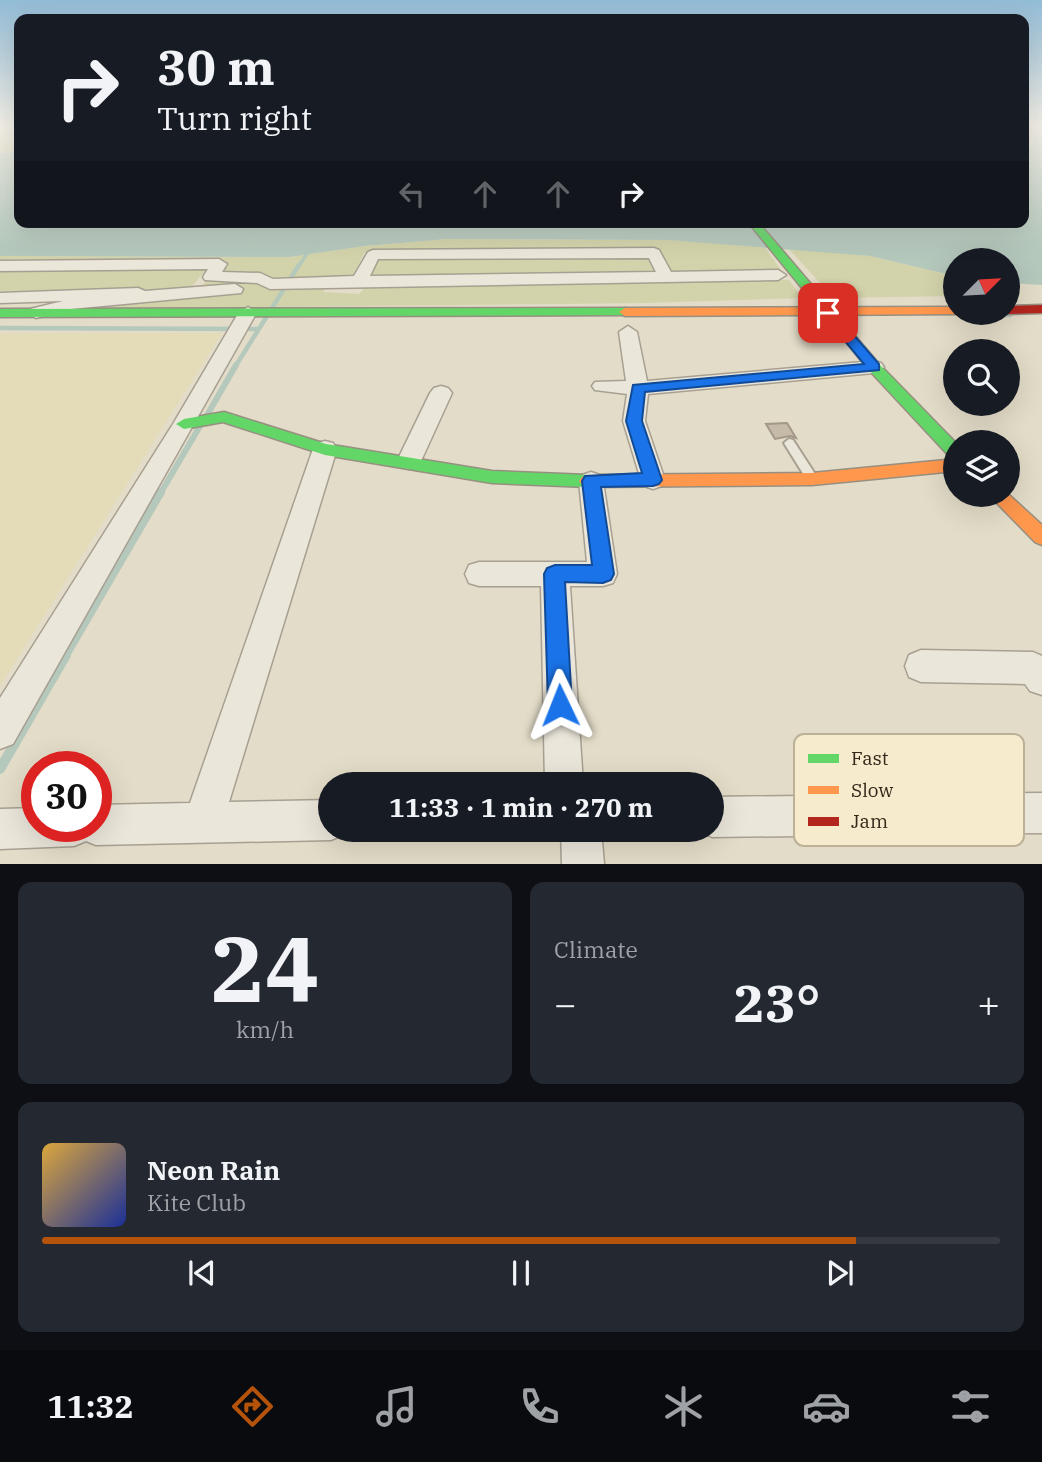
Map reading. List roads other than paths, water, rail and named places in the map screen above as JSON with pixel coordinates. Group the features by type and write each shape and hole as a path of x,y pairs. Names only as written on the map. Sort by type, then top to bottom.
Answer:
{"street":[{"path":"758,228 874,367 943,439"},
{"path":"359,281 373,255 654,254 666,277"},
{"path":"0,266 219,264 211,277 260,278 270,284"},
{"path":"36,313 71,304 270,284 778,275"},
{"path":"0,298 138,293 136,297"},
{"path":"1020,310 1042,309"},
{"path":"0,313 943,311"},
{"path":"0,731 248,312"},
{"path":"628,332 638,388 634,421 653,480"},
{"path":"602,386 638,388 874,367"},
{"path":"410,461 441,393"},
{"path":"184,424 224,418 325,449 410,461 492,477 591,481 812,480 943,466"},
{"path":"204,821 325,449"},
{"path":"479,574 603,574 591,481"},
{"path":"1011,507 1042,537"},
{"path":"555,574 563,772"},
{"path":"921,666 1033,668 1042,679"},
{"path":"1024,813 1042,813"},
{"path":"724,817 794,816"},
{"path":"112,824 318,820"},
{"path":"0,829 21,828"},
{"path":"581,842 583,863"}],"lane":[{"path":"789,443 812,480"}],"waterway":[{"path":"298,267 311,248"},
{"path":"235,367 299,265"},
{"path":"0,328 257,329"},
{"path":"206,417 236,365"},
{"path":"160,494 200,426"},
{"path":"65,657 161,492"},
{"path":"0,769 66,655"}]}
